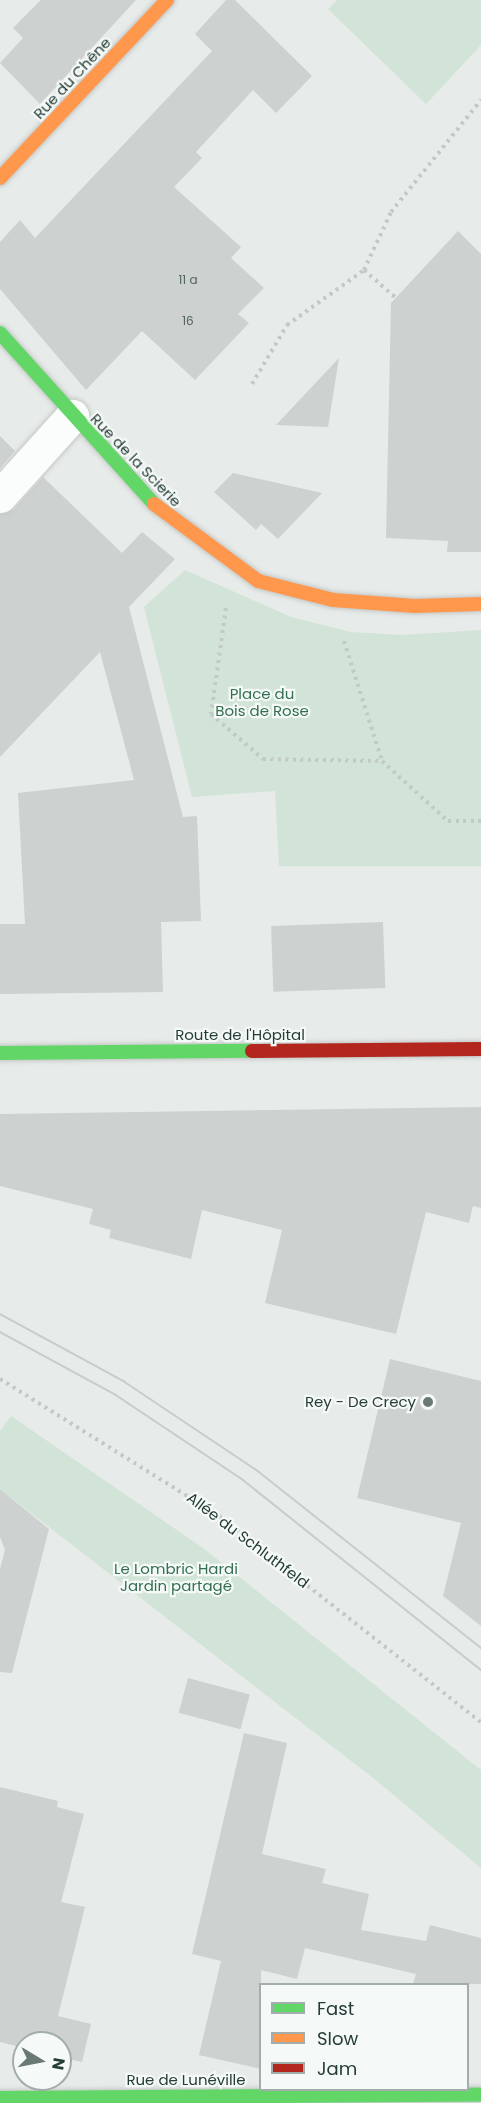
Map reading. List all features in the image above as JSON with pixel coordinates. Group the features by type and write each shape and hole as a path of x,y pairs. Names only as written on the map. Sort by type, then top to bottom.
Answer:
{"street":[{"name":"Rue du Chêne","path":"0,178 167,0"},
{"name":"Rue de la Scierie","path":"0,333 72,416 159,510 258,581 333,600 481,604"},
{"path":"0,496 72,416"},
{"name":"Route de l'Hôpital","path":"0,1053 481,1049"},
{"name":"Rue de Lunéville","path":"0,2098 481,2095"}],"path":[{"path":"252,384 287,325 364,270 391,212 481,100"},
{"path":"364,270 396,298"},
{"path":"225,621 211,714 263,759 382,761"},
{"path":"340,629 382,761 448,821 481,822"},
{"name":"Allée du Schluthfeld","path":"0,1379 219,1516 481,1722"}],"green space":[{"path":"337,0 481,0 481,45 426,104 328,9"},
{"name":"Place du Bois de Rose","path":"185,570 291,617 351,632 403,635 481,630 481,866 279,866 275,791 192,797 144,607"},
{"name":"Le Lombric Hardi Jardin partagé","path":"11,1416 203,1548 481,1770 481,1868 377,1781 0,1489 0,1431"}],"building":[{"path":"41,0 136,0 40,104 0,63 23,38 13,28"},
{"path":"226,0 235,0 312,76 276,113 253,90 196,152 202,158 174,187 241,247 231,258 264,288 238,314 249,323 195,380 142,331 86,390 0,289 0,242 20,220 35,238 212,51 195,34"},
{"path":"458,231 481,254 481,552 447,552 448,541 386,538 391,303"},
{"path":"339,358 328,427 276,425"},
{"path":"0,436 15,451 0,468"},
{"path":"233,473 322,493 278,539 261,524 256,530 214,492"},
{"path":"43,477 122,553 142,532 175,559 129,607 183,817 197,816 201,921 161,922 163,992 0,994 0,924 25,924 18,793 134,780 100,652 0,757 0,514 14,509"},
{"path":"383,922 385,988 273,992 271,926"},
{"path":"481,1107 481,1208 473,1206 469,1223 426,1212 396,1334 265,1303 282,1230 202,1210 191,1259 109,1238 111,1230 89,1224 93,1209 0,1186 0,1114"},
{"path":"390,1359 481,1381 481,1626 443,1596 461,1523 357,1498"},
{"path":"0,1489 49,1529 12,1673 0,1672 0,1569 5,1550 0,1537"},
{"path":"188,1678 250,1695 241,1729 179,1713"},
{"path":"244,1733 287,1743 262,1854 326,1869 322,1883 369,1894 361,1930 426,1941 430,1925 481,1938 481,1984 413,1983 416,1974 305,1948 297,1979 261,1970 259,2069 199,2055 221,1961 192,1954"},
{"path":"0,1787 58,1801 57,1807 84,1814 61,1902 85,1907 58,2016 91,2024 82,2062 72,2060 72,2031 12,2031 12,2045 0,2042"}],"tram line":[{"path":"0,1314 125,1382 258,1471 481,1648"},
{"path":"0,1332 116,1395 242,1479 481,1670"}],"traffic: fast":[{"path":"0,333 154,504"},
{"path":"0,1053 252,1051"},
{"path":"0,2098 481,2095"}],"traffic: slow":[{"path":"0,178 167,0"},
{"path":"154,504 258,581 333,600 415,606 481,604"}],"traffic: jam":[{"path":"252,1051 481,1049"}],"place":[{"name":"Rey - De Crecy","path":"428,1402"}]}
